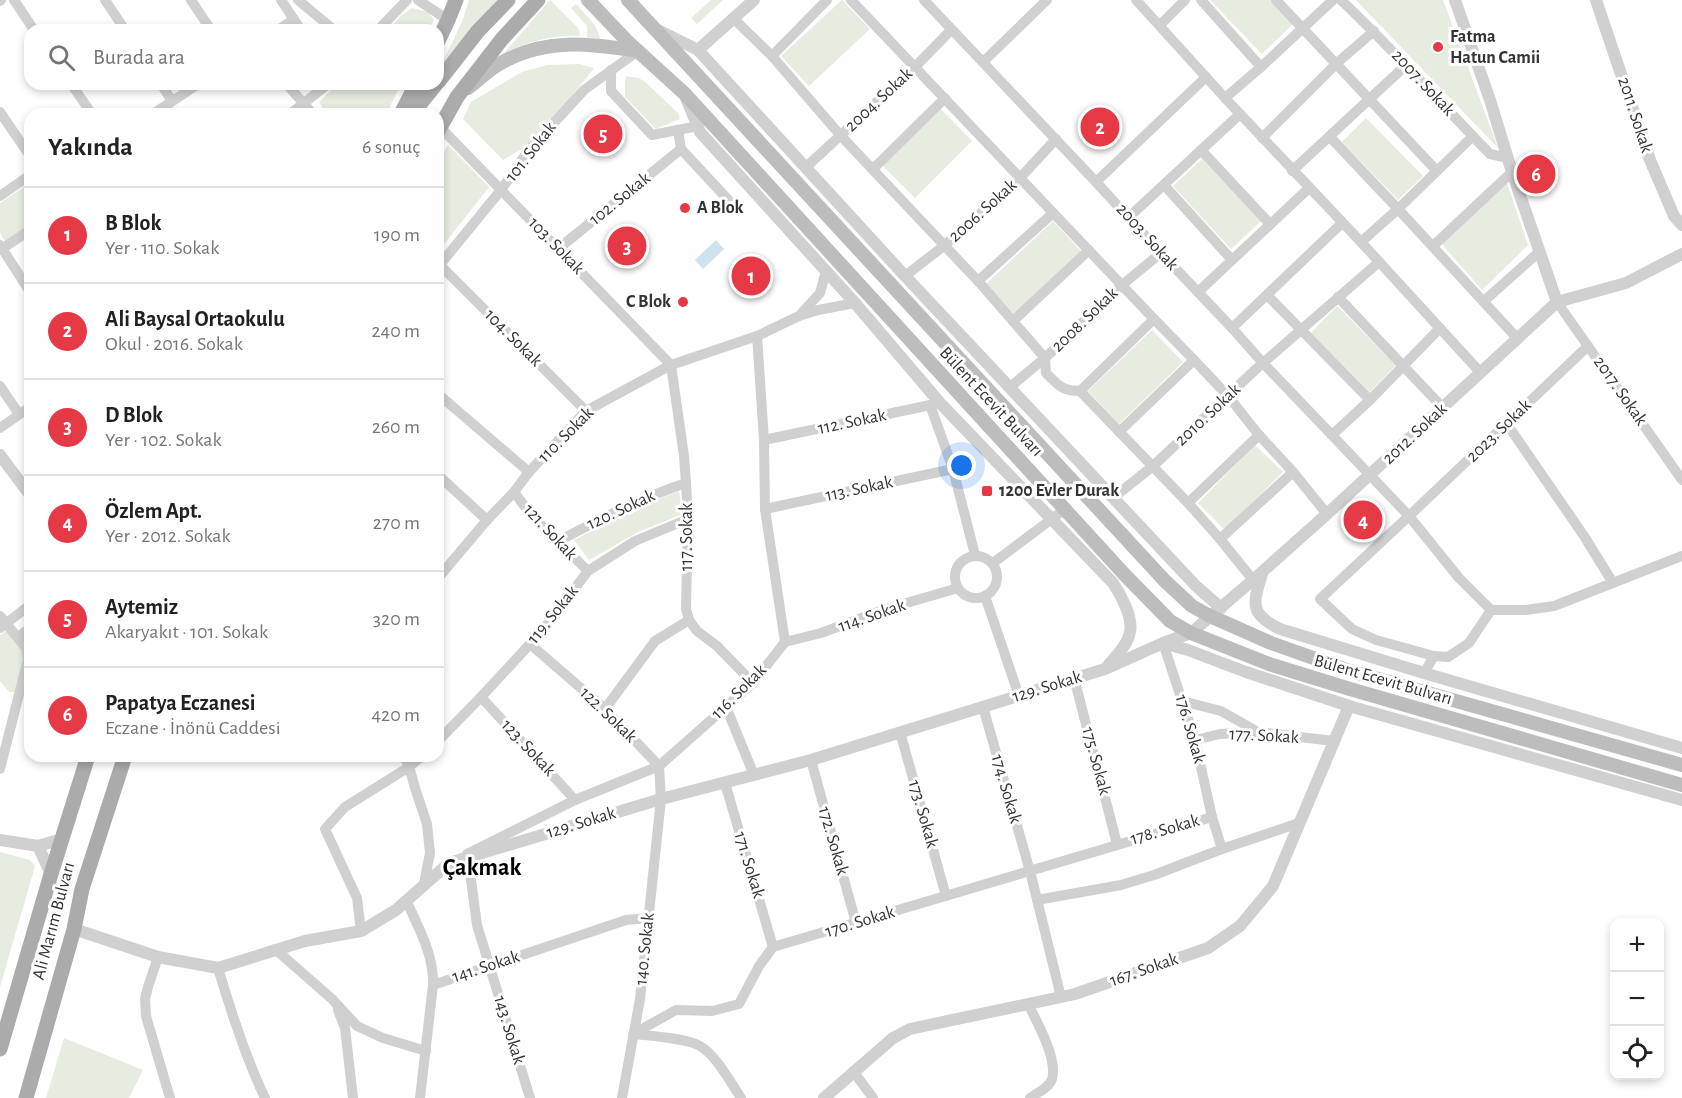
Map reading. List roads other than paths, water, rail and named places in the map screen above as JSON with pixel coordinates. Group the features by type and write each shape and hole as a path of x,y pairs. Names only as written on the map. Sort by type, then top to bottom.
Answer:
{"main road":[{"path":"444,28 456,0"},
{"path":"444,74 478,31 508,0"},
{"path":"444,120 456,97 502,39 538,0"},
{"name":"Bülent Ecevit Bulvarı","path":"588,0 638,51 685,94 1065,509 1118,579 1170,621 1191,633 1269,664 1682,785"},
{"name":"Bülent Ecevit Bulvarı","path":"628,0 1165,580 1192,606 1215,612 1271,643 1350,672 1682,765"},
{"path":"456,97 501,63 531,50 556,44 581,43 638,51"},
{"path":"404,108 413,90"},
{"path":"417,108 431,90"},
{"name":"Ali Marım Bulvarı","path":"0,1049 86,762"},
{"name":"Ali Marım Bulvarı","path":"26,1098 74,929 93,850 123,762"}],"street":[{"path":"14,0 30,24"},
{"path":"105,0 121,24"},
{"path":"191,0 207,24"},
{"path":"281,0 297,24"},
{"path":"298,0 327,24"},
{"path":"384,24 407,0"},
{"path":"418,0 448,20"},
{"path":"698,50 754,0"},
{"path":"771,56 827,0"},
{"path":"852,0 1228,396 1327,514"},
{"name":"2003. Sokak","path":"924,0 1409,516 1459,578 1491,610"},
{"path":"983,62 1047,0"},
{"path":"1136,0 1480,372"},
{"path":"1160,25 1185,0"},
{"path":"1202,0 1261,67"},
{"path":"1276,0 1436,170"},
{"path":"1225,98 1333,0"},
{"name":"2007. Sokak","path":"1341,0 1374,31 1490,154 1508,158"},
{"path":"1455,0 1557,302"},
{"name":"2011. Sokak","path":"1596,0 1650,160 1674,216 1682,225"},
{"path":"287,24 294,19"},
{"path":"734,19 771,56 841,136 978,281 1045,358 1046,373 1061,388 1080,391 1154,320"},
{"path":"653,28 698,50 905,276 1196,586 1215,612"},
{"name":"2004. Sokak","path":"805,168 916,66 951,30"},
{"path":"1262,138 1337,63 1374,31"},
{"name":"101. Sokak","path":"444,260 501,190 528,151 584,90 638,51"},
{"path":"1292,171 1406,66"},
{"path":"611,70 611,91 652,135 698,126"},
{"path":"1096,182 1206,77"},
{"path":"75,90 88,108"},
{"path":"165,90 172,101"},
{"path":"162,108 189,90"},
{"path":"292,90 308,108"},
{"path":"298,108 321,90"},
{"path":"685,94 700,132 855,303 935,404 1118,579 1119,592 1127,610 1130,632 1126,642 1105,669"},
{"path":"873,169 945,98"},
{"path":"0,112 24,147"},
{"path":"1129,217 1240,114"},
{"path":"678,130 681,149 733,204"},
{"name":"103. Sokak","path":"444,134 670,365"},
{"path":"1361,242 1473,136"},
{"path":"1330,137 1517,338"},
{"name":"2006. Sokak","path":"905,276 945,245 1020,178 1056,139"},
{"name":"102. Sokak","path":"558,249 681,149"},
{"path":"1201,150 1270,224"},
{"path":"1433,246 1512,172"},
{"path":"0,196 24,179"},
{"path":"1164,184 1232,260"},
{"path":"1198,292 1309,188"},
{"path":"978,281 1053,213"},
{"path":"1232,328 1342,223"},
{"path":"24,234 1,248 24,283"},
{"path":"1013,321 1089,250"},
{"path":"1484,301 1539,252"},
{"name":"2008. Sokak","path":"1010,387 1045,358 1122,285 1161,253"},
{"name":"2012. Sokak","path":"1163,643 1191,633 1258,576 1370,476 1557,302 1626,283 1682,254"},
{"name":"2010. Sokak","path":"1113,498 1154,466 1263,363 1379,262"},
{"name":"104. Sokak","path":"444,271 586,411"},
{"path":"799,316 820,293 826,271"},
{"path":"1267,295 1370,400"},
{"path":"1338,297 1443,408"},
{"name":"2017. Sokak","path":"1557,302 1682,480"},
{"path":"799,316 855,303"},
{"name":"110. Sokak","path":"444,571 529,472 586,411 670,365 757,336 799,316"},
{"path":"1332,435 1370,400 1440,328"},
{"path":"757,336 764,440 765,509 785,642"},
{"name":"2023. Sokak","path":"1434,656 1376,640 1360,633 1320,599 1588,346"},
{"path":"1119,432 1194,360"},
{"name":"117. Sokak","path":"670,365 684,456 688,519 687,609 689,620"},
{"path":"0,386 19,414"},
{"path":"1080,391 1258,576 1255,604 1265,622 1280,629 1424,673 1682,748"},
{"path":"444,399 529,472"},
{"path":"935,404 975,555"},
{"name":"112. Sokak","path":"764,440 935,404"},
{"path":"0,428 24,411"},
{"path":"1507,424 1584,536 1613,583"},
{"path":"1188,503 1259,435"},
{"path":"0,455 24,487"},
{"name":"113. Sokak","path":"765,509 953,469"},
{"path":"1220,539 1293,472"},
{"path":"444,481 487,520"},
{"name":"120. Sokak","path":"558,542 610,513 654,493 686,483"},
{"name":"121. Sokak","path":"514,492 532,516 588,571"},
{"path":"993,563 1065,509"},
{"name":"119. Sokak","path":"444,735 543,630 588,571 635,541 688,519"},
{"path":"975,555 985,557 993,563 997,572 997,582 985,596 970,597 958,588 955,579 956,569 966,558 975,555"},
{"path":"1424,673 1434,656 1448,657 1463,648 1476,634 1491,610 1526,610 1554,606 1682,556"},
{"name":"114. Sokak","path":"785,642 821,633 886,609 958,588"},
{"path":"985,596 1019,696"},
{"path":"24,609 2,622 24,644"},
{"path":"605,709 655,641 689,620 697,631 717,646 753,683"},
{"path":"18,637 24,632"},
{"name":"116. Sokak","path":"449,862 575,800 659,766 753,683 785,642"},
{"path":"1163,643 1349,706 1682,800"},
{"name":"129. Sokak","path":"74,929 158,957 218,968 305,941 362,931 396,910 449,862 661,799 811,760 1105,669 1163,643"},
{"name":"176. Sokak","path":"1163,643 1195,740 1212,817 1222,849"},
{"name":"122. Sokak","path":"530,644 605,709 659,766"},
{"path":"0,769 24,673"},
{"name":"175. Sokak","path":"1074,678 1117,844"},
{"name":"123. Sokak","path":"481,697 575,800"},
{"path":"1182,701 1221,711 1258,732"},
{"name":"167. Sokak","path":"824,1098 892,1038 910,1029 1075,994 1208,948 1240,926 1273,886 1349,706"},
{"path":"726,707 754,775"},
{"name":"174. Sokak","path":"983,707 1030,871 1061,997"},
{"path":"0,723 13,713"},
{"name":"173. Sokak","path":"900,732 946,896"},
{"name":"177. Sokak","path":"1195,740 1220,734 1258,732 1334,741"},
{"name":"172. Sokak","path":"811,760 856,923"},
{"path":"407,762 428,824 430,853 424,884"},
{"path":"362,931 357,898 326,829 345,807 415,762"},
{"path":"659,766 661,799"},
{"name":"171. Sokak","path":"725,783 774,947"},
{"name":"140. Sokak","path":"622,1098 640,999 661,799"},
{"name":"178. Sokak","path":"1117,844 1212,817"},
{"path":"1037,900 1121,885 1154,876 1222,849 1299,824"},
{"path":"0,840 38,846 62,840"},
{"name":"170. Sokak","path":"774,947 1117,844"},
{"path":"38,846 51,873"},
{"name":"143. Sokak","path":"468,857 477,925 530,1098"},
{"path":"406,900 427,947 433,972 433,985"},
{"name":"141. Sokak","path":"420,1098 433,985 626,920 648,918"},
{"path":"633,1034 676,1010 712,1011 739,1004 759,966 774,947"},
{"path":"275,949 332,999 357,1026 383,1038 426,1051"},
{"path":"158,957 145,999 146,1016 170,1098"},
{"path":"218,968 234,1020 265,1098"},
{"path":"332,999 345,1028 353,1098"},
{"path":"1028,1004 1046,1041 1052,1064 1052,1079 1048,1085 1030,1098"},
{"path":"633,1034 700,1046 719,1064 741,1098"},
{"path":"853,1071 873,1098"}],"water":[{"path":"716,240 724,249 703,269 695,260"}],"place":[{"name":"Fatma Hatun Camii","path":"1438,47"},
{"name":"Ali Baysal Ortaokulu","path":"1100,127"},
{"name":"Aytemiz","path":"603,134"},
{"name":"Papatya Eczanesi","path":"1536,174"},
{"name":"A Blok","path":"685,208"},
{"name":"D Blok","path":"627,246"},
{"name":"B Blok","path":"751,276"},
{"name":"C Blok","path":"683,302"},
{"name":"1200 Evler Durak","path":"987,491"},
{"name":"Özlem Apt.","path":"1363,520"}],"district":[{"name":"Çakmak","path":"482,868"}]}
